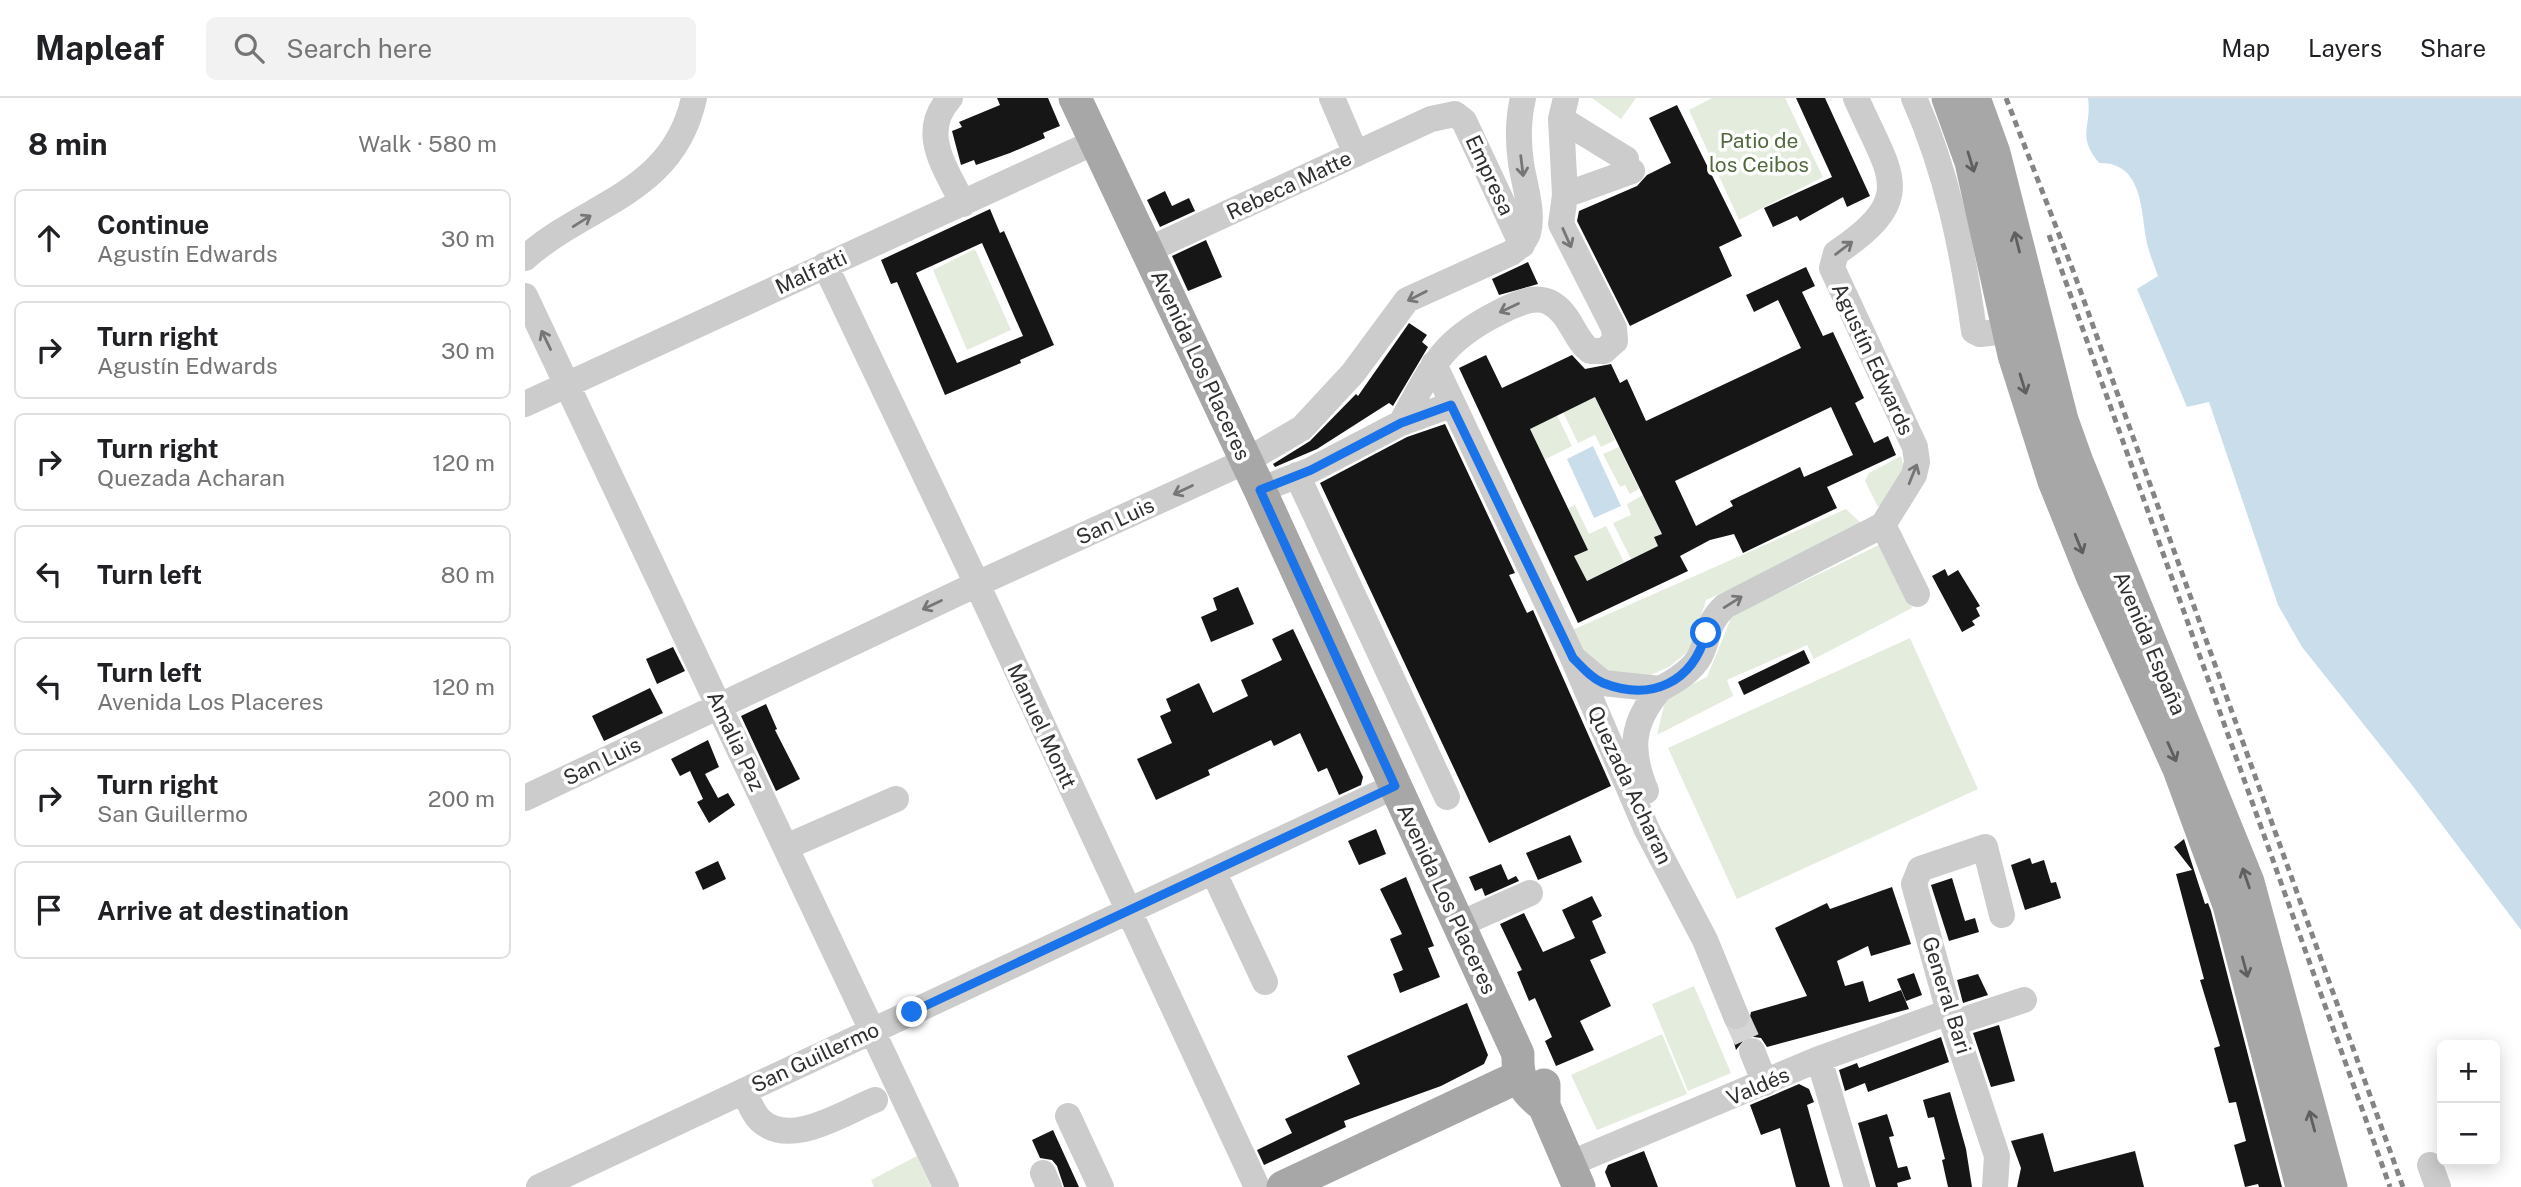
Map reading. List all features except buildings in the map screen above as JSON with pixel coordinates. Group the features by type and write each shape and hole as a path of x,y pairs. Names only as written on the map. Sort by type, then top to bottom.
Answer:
{"main road":[{"name":"Avenida Los Placeres","path":"1075,98 1395,786 1458,925 1528,1094 1544,1106 1574,1176"},
{"name":"Avenida España","path":"1948,98 1977,184 2009,331 2053,481 2093,578 2179,769 2229,905 2302,1187"},
{"name":"Avenida España","path":"1974,98 1994,153 2062,420 2248,882 2331,1187"},
{"path":"1283,1187 1518,1065"}],"street":[{"path":"525,258 650,176 681,135 694,98"},
{"path":"950,98 934,122 933,137 963,204"},
{"path":"1332,98 1356,154"},
{"path":"1522,245 1529,230 1520,159 1519,113 1523,98"},
{"name":"Agustín Edwards","path":"1856,98 1882,157 1891,191 1885,212 1868,229 1836,253 1832,268 1915,447 1917,462 1914,475 1883,525"},
{"path":"1914,98 1942,170 1965,269 1974,331 1980,334 2009,331"},
{"name":"Rebeca Matte","path":"1148,250 1356,154 1427,108"},
{"name":"Empresa","path":"1427,108 1455,114 1464,121 1522,245"},
{"path":"1564,108 1629,165 1565,195"},
{"path":"1401,423 1434,365 1460,334 1525,300 1540,299 1559,309 1590,352 1604,351 1615,341 1614,328 1561,224 1565,195 1564,108"},
{"name":"Malfatti","path":"525,404 1097,141"},
{"name":"San Luis","path":"525,798 977,584 1253,476 1353,373 1407,300 1511,253 1522,245"},
{"name":"Manuel Montt","path":"825,265 977,584 1257,1187"},
{"name":"Amalia Paz","path":"525,296 946,1187"},
{"name":"Quezada Acharan","path":"1434,365 1573,658 1647,830 1705,940 1736,1016"},
{"path":"1253,476 1297,475 1401,423 1451,405"},
{"path":"1297,475 1447,797"},
{"path":"1670,873 1660,822 1639,774 1634,736 1660,689 1690,668 1700,655 1712,619 1725,606 1883,525 1917,594"},
{"path":"1573,658 1603,683 1660,689"},
{"name":"San Guillermo","path":"539,1187 1395,786"},
{"path":"786,847 897,799"},
{"name":"General Bari","path":"1995,1187 1997,1156 1952,1017 1914,884 1916,874 1920,869 1985,847 2002,915"},
{"path":"1220,868 1270,978"},
{"path":"1458,925 1530,894"},
{"name":"Valdés","path":"1574,1176 1819,1059 1952,1017 2024,1000"},
{"path":"1752,1051 1765,1083"},
{"path":"1819,1059 1857,1187"},
{"path":"744,1091 759,1119 768,1126 788,1132 801,1130 875,1100"},
{"path":"1068,1115 1101,1187"}],"green space":[{"path":"1592,98 1636,98 1621,119"},
{"name":"Patio de los Ceibos","path":"1712,98 1785,98 1823,177 1739,220 1689,110"},
{"path":"975,249 1011,330 967,350 933,270"},
{"path":"1595,397 1615,440 1601,447 1595,435 1578,443 1563,412"},
{"path":"1557,415 1572,446 1544,460 1521,433"},
{"path":"1619,447 1639,489 1630,494 1625,485 1620,487 1603,454"},
{"path":"1901,456 1903,471 1898,485 1878,507 1865,481 1869,473"},
{"path":"1643,495 1662,534 1654,537 1658,546 1631,559 1613,523 1631,515 1627,504"},
{"path":"1575,505 1589,534 1606,526 1624,562 1587,581 1574,556 1587,550 1568,509"},
{"path":"1846,509 1867,529 1706,600 1691,649 1669,667 1639,680 1611,679 1586,663 1570,631"},
{"path":"1883,543 1912,608 1814,659 1807,645 1727,680 1733,696 1657,735 1666,697 1707,677 1732,616"},
{"path":"1910,638 1978,789 1737,899 1668,748"},
{"path":"1694,986 1731,1073 1688,1091 1652,1004"},
{"path":"1662,1034 1687,1094 1597,1130 1571,1075"},
{"path":"917,1156 931,1187 874,1187 871,1180"}],"water":[{"path":"2088,98 2521,98 2521,930 2412,785 2302,647 2278,605 2209,402 2187,407 2137,289 2158,276 2147,243 2140,200 2131,178 2123,170 2099,163 2092,153 2086,138"},
{"path":"1593,446 1621,506 1594,518 1567,459"}],"tunnel":[{"path":"1736,1016 1752,1051"}],"railway":[{"path":"2006,98 2074,273 2403,1187"},
{"path":"2049,235 2390,1187"}],"route":[{"path":"912,1012 1395,786 1260,490 1311,470 1391,431 1401,423 1451,405 1573,658 1594,678 1615,686 1660,689 1690,668 1700,655 1706,633"}]}
